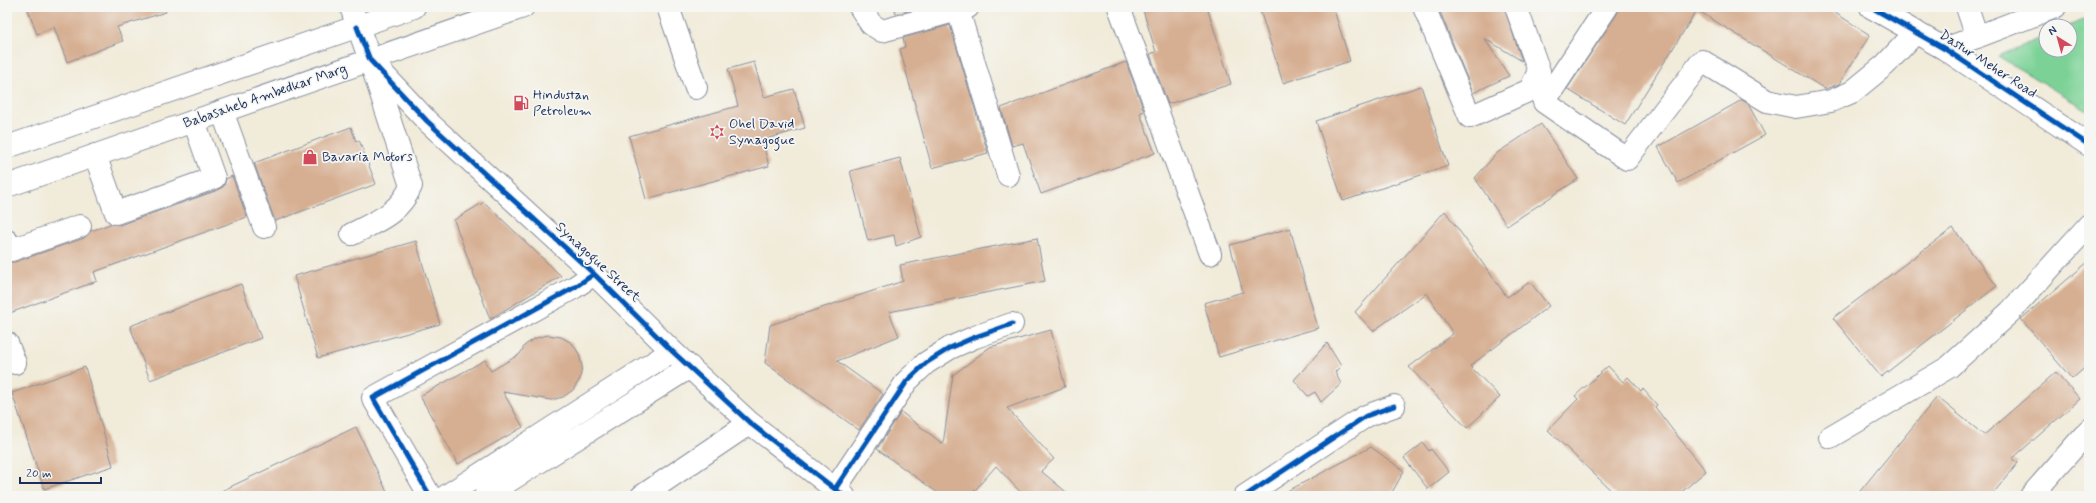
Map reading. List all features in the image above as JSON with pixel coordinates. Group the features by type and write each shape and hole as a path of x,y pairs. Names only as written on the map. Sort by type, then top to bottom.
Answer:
{"street":[{"path":"7,147 354,17 414,7"},
{"name":"Babasaheb Ambedkar Marg","path":"7,186 523,7"},
{"path":"668,7 696,88"},
{"path":"860,7 871,24 882,31 963,9 1008,175"},
{"path":"1119,7 1210,254"},
{"path":"1424,7 1470,117 1530,90 1539,71 1516,7"},
{"path":"1607,7 1544,102 1628,159 1702,61 1767,101 1796,107 1832,101 1852,92 1885,65 1916,32"},
{"name":"Dastur Meher Road","path":"1872,7 1945,49 2089,145"},
{"path":"1967,7 1977,37"},
{"path":"1945,49 2055,7"},
{"name":"Synagogue Street","path":"354,17 370,60 427,121 594,274 672,351 750,423 840,492"},
{"path":"352,234 388,215 405,198 411,186 370,60"},
{"path":"222,111 264,227"},
{"path":"95,156 116,213 214,178 194,121"},
{"path":"1830,438 1949,366 2010,312 2089,224"},
{"path":"7,240 11,250 80,226"},
{"path":"430,496 373,398 575,287 594,274"},
{"path":"840,492 907,381 921,367 950,348 975,337 1012,324"},
{"path":"446,496 672,351"},
{"path":"486,496 690,368"},
{"path":"1245,496 1366,416 1394,406"},
{"path":"642,496 750,423"},
{"path":"2037,494 2089,430"}],"green space":[{"path":"2089,17 2089,111 1998,56 2038,39 2038,58 2078,58 2078,22"}],"building":[{"path":"27,7 165,7 166,12 117,27 123,41 67,62 54,27 37,34"},
{"path":"894,7 922,7 896,14"},
{"path":"1142,7 1207,7 1231,84 1168,104 1150,54 1156,52"},
{"path":"1259,7 1333,7 1350,61 1283,83"},
{"path":"1438,7 1504,7 1522,61 1484,38 1509,76 1473,93"},
{"path":"1619,7 1826,7 1870,35 1839,84 1825,89 1697,10 1625,125 1567,89 1617,14"},
{"path":"950,25 988,153 932,168 900,49 905,47 903,38"},
{"name":"Ohel David Synagogue","path":"754,62 764,97 794,89 805,128 762,140 769,166 646,199 629,136 738,106 728,69"},
{"path":"1126,62 1144,111 1140,113 1155,153 1041,194 1023,143 1012,146 1001,108"},
{"path":"1421,86 1448,166 1343,201 1316,121"},
{"path":"1742,100 1748,104 1765,135 1678,183 1658,147"},
{"path":"1541,124 1578,179 1507,226 1475,178 1497,153"},
{"path":"351,127 356,141 359,140 376,184 275,221 254,163"},
{"path":"900,158 921,237 896,246 894,235 868,241 850,171"},
{"path":"232,176 247,217 94,272 97,281 7,314 7,262 15,262 84,238 91,231 110,224 120,225 218,190 224,186 226,179"},
{"path":"484,202 561,276 490,319 454,220"},
{"path":"1445,211 1507,297 1530,282 1549,306 1470,366 1500,397 1467,428 1409,367 1453,334 1427,293 1373,331 1355,312"},
{"path":"1290,228 1318,328 1219,357 1204,303 1243,292 1230,245"},
{"path":"1953,228 1997,286 1881,377 1833,318"},
{"path":"1037,238 1045,281 889,312 899,336 837,361 883,394 859,430 765,363 770,325 903,281 900,265"},
{"path":"416,241 440,324 318,358 294,276"},
{"path":"2089,261 2089,364 2072,379 2021,319"},
{"path":"241,284 261,338 150,380 130,326"},
{"path":"1051,330 1065,387 1007,408 1054,459 1041,471 1071,496 1024,496 996,466 970,496 942,496 877,449 901,412 943,444 953,375 990,347"},
{"path":"548,335 561,337 572,343 579,354 582,366 580,379 573,390 563,397 551,400 503,392 523,427 458,464 420,396 485,360 491,371 520,354 525,345 536,338"},
{"path":"1327,343 1341,366 1335,372 1341,384 1321,402 1315,392 1308,396 1294,380"},
{"path":"1608,366 1623,382 1628,377 1641,391 1643,389 1657,405 1655,407 1671,428 1706,471 1677,496 1617,496 1548,430 1578,399 1575,396"},
{"path":"85,367 113,466 44,489 12,393"},
{"path":"2056,372 2080,399 2012,459 2018,463 1991,496 1856,496 1937,397 1984,435"},
{"path":"356,427 389,496 211,496"},
{"path":"1423,443 1429,451 1431,449 1449,472 1428,489 1404,458"},
{"path":"1371,447 1404,471 1390,496 1278,496"}],"cycle path":[{"path":"1871,7 1945,49 2089,145"},
{"path":"357,27 370,60 427,121 594,274 672,351 750,423 844,496"},
{"path":"430,496 373,398 575,287 594,274"},
{"path":"835,489 907,381 926,363 950,348 975,337 1012,324"},
{"path":"1245,496 1366,416 1394,406"}],"place":[{"name":"Hindustan Petroleum","path":"521,103"},
{"name":"Ohel David Synagogue","path":"717,132"},
{"name":"Bavaria Motors","path":"310,157"}]}
